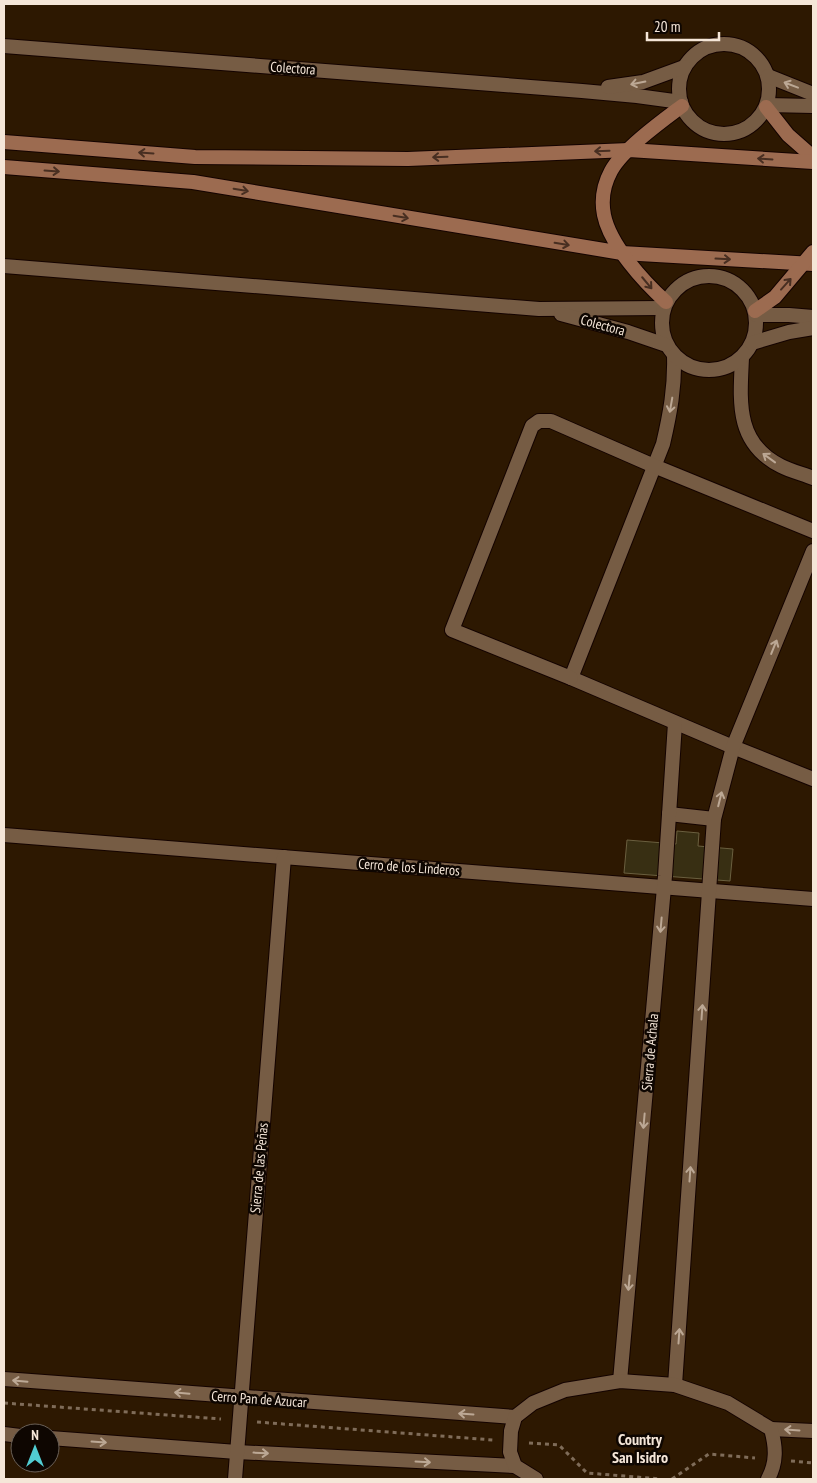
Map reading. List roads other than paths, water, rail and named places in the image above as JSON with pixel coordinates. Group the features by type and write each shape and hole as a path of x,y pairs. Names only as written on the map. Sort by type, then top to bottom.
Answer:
{"main road":[{"path":"665,305 622,253 604,216 603,191 612,169 629,150 682,104"},
{"path":"766,106 788,135 813,157"},
{"path":"4,142 204,157 408,159 629,150 813,162"},
{"path":"4,167 193,182 622,253 809,264"},
{"path":"755,313 775,297 809,264 813,252"}],"street":[{"path":"716,44 742,47 754,54 768,76 769,96 766,106 754,124 745,129 724,134 704,129 687,116 682,104 679,84 684,67 692,56 716,44"},
{"name":"Colectora","path":"4,46 582,91 637,96 682,104"},
{"name":"Colectora","path":"582,91 643,82 684,67"},
{"path":"768,76 813,94"},
{"path":"766,106 813,106"},
{"name":"Colectora","path":"4,266 538,309 665,305"},
{"path":"571,678 663,444 672,404 670,351 662,333 661,320 665,305 674,290 685,282 699,277 713,276 728,279 740,287 749,298 755,313 756,330 752,343 742,358 729,366 715,370 700,370 686,365 670,351"},
{"name":"Colectora","path":"538,309 621,330 670,351"},
{"path":"755,313 813,317"},
{"path":"752,343 788,332 813,328"},
{"path":"742,358 740,399 745,427 755,448 780,466 813,478"},
{"path":"813,531 654,466 551,421 539,421 532,426 452,630 571,678 733,748 813,779"},
{"path":"675,1385 711,891 714,819 733,748 813,551"},
{"name":"Sierra de Achala","path":"620,1381 664,887 675,723"},
{"path":"669,814 714,819"},
{"name":"Cerro de los Linderos","path":"4,835 813,899"},
{"name":"Sierra de las Peñas","path":"235,1479 284,857"},
{"name":"Cerro Pan de Azucar","path":"4,1379 515,1417"},
{"path":"515,1466 510,1452 511,1431 515,1417 533,1403 565,1390 620,1381 675,1385 728,1403 771,1428 813,1431"},
{"path":"768,1479 774,1467 776,1447 771,1428"},
{"path":"60,1439 237,1452 515,1466 536,1479"}],"district":[{"name":"Country San Isidro","path":"640,1448"}]}
